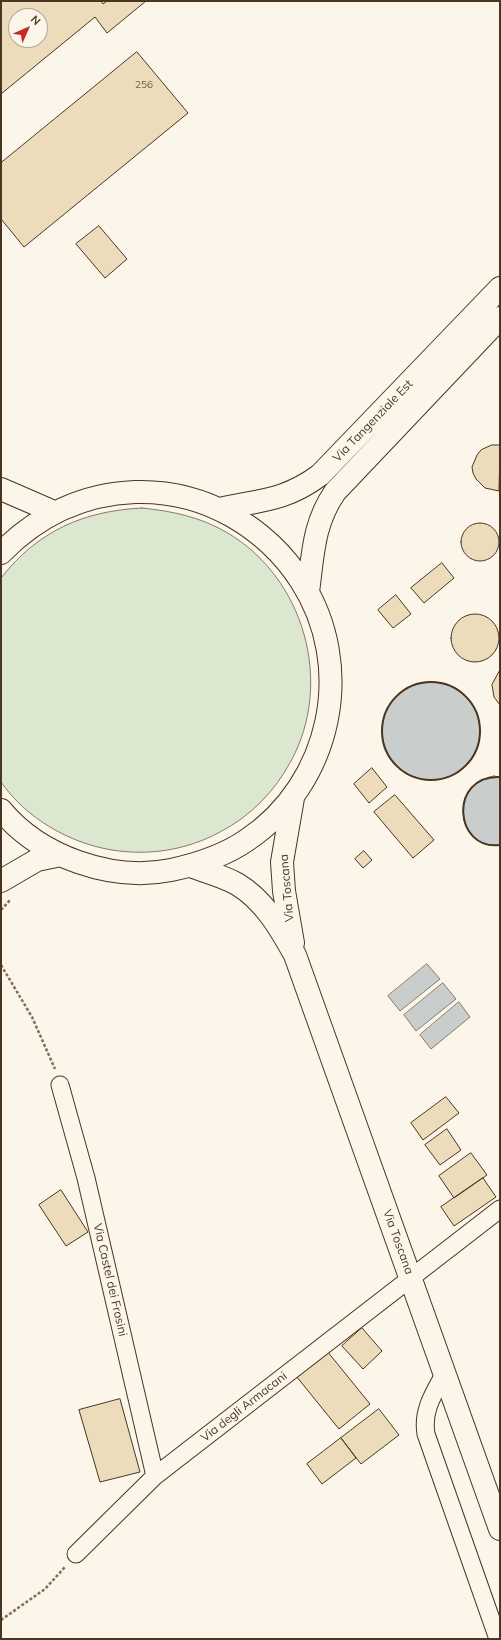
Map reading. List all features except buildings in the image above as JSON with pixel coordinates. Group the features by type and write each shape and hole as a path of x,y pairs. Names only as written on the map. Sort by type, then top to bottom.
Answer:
{"main road":[{"name":"Via Tangenziale Est","path":"219,509 286,495 308,484 320,475 500,288"},
{"name":"Via Tangenziale Est","path":"308,592 315,534 323,513 335,492 500,318"},
{"path":"1,490 54,512"},
{"path":"1,553 33,525 54,512 71,505 108,495 146,492 183,497 219,509 246,524 271,543 291,566 308,592 318,612 328,647 331,676 331,697 328,719 317,754 305,780 293,798 264,828 230,851 191,866 165,871 125,871 86,864 61,855 22,830 1,810"},
{"name":"Via Toscana","path":"293,798 282,862 284,891 295,955 500,1529"},
{"path":"1,881 37,860 61,855"},
{"name":"Via Toscana","path":"191,866 236,884 248,892 269,914 295,955"}],"street":[{"name":"Via Castel dei Frosini","path":"60,1085 86,1178 155,1476"},
{"name":"Via degli Armacani","path":"76,1554 155,1476 500,1209"},
{"path":"445,1373 429,1403 425,1414 426,1434 498,1639"}],"path":[{"path":"1,965 32,1017 48,1050 60,1085"},
{"path":"1,1620 45,1589 76,1554"}],"green space":[{"path":"142,508 186,516 206,522 226,532 253,552 275,576 292,603 304,634 310,666 310,698 304,730 291,761 278,782 252,810 231,826 194,843 154,852 126,852 96,847 65,835 50,827 23,807 1,782 1,578 30,548 63,526 100,514"}],"shaded area":[{"path":"431,682 450,686 466,696 476,712 480,731 476,750 466,766 450,776 431,780 412,776 396,766 386,750 382,731 386,712 396,696 412,686"},
{"path":"494,776 500,777 500,845 485,844 474,838 467,828 463,816 464,803 469,791 479,782"},
{"path":"427,964 440,979 400,1011 388,996"},
{"path":"443,983 456,999 416,1031 404,1015"},
{"path":"459,1002 470,1017 431,1049 420,1035"}],"wall":[{"path":"431,682 450,686 466,696 476,712 480,731 476,750 466,766 450,776 431,780 412,776 396,766 386,750 382,731 386,712 396,696 412,686 431,682"},
{"path":"500,777 483,780 472,788 465,799 463,812 466,826 473,837 485,844 500,845"}]}
